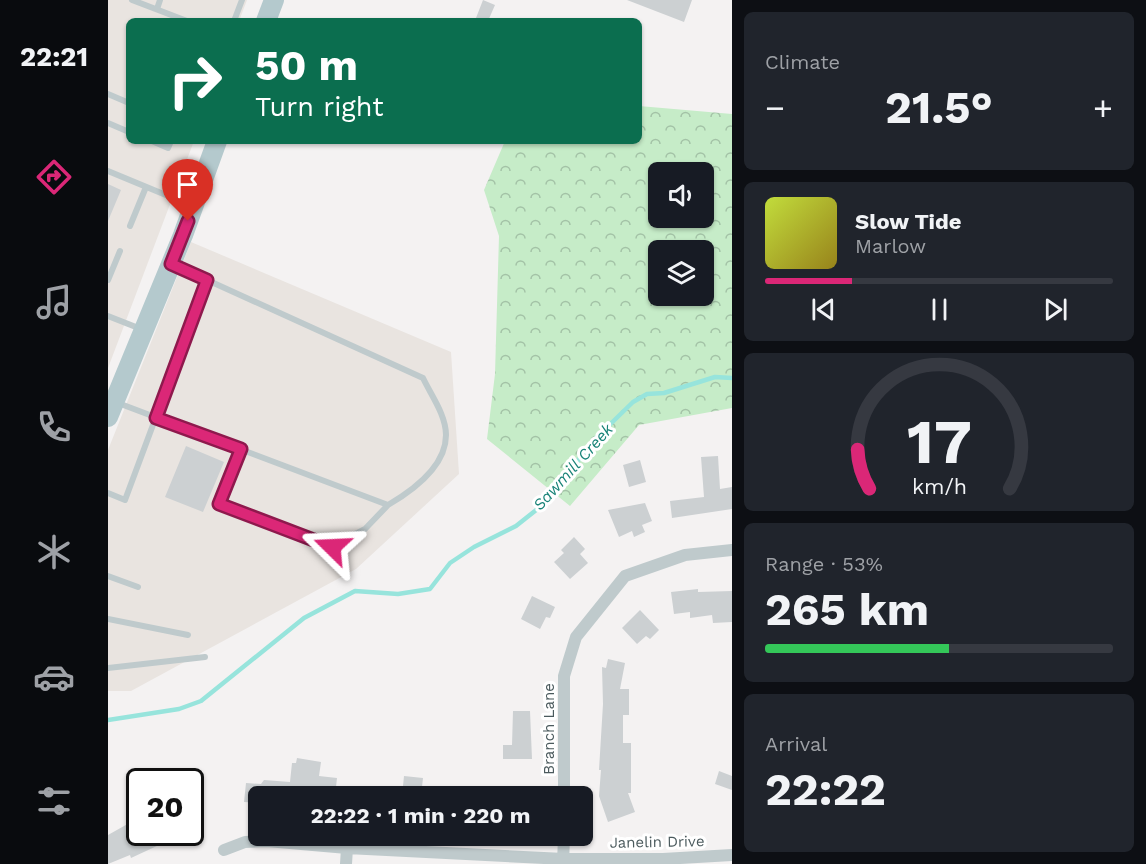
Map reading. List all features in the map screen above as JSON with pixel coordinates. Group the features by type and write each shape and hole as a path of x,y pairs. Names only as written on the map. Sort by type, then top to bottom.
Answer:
{"main road":[{"path":"267,18 274,0"},
{"path":"114,396 144,331 194,206 213,144"}],"street":[{"name":"Branch Lane","path":"564,786 564,676 576,637 625,576 685,555 732,550"},
{"name":"Janelin Drive","path":"225,850 245,842 267,841 563,861 732,855"},
{"path":"563,861 564,846"},
{"path":"346,864 347,848"}],"lane":[{"path":"132,0 180,18"},
{"path":"157,9 160,0"},
{"path":"235,18 242,0"},
{"path":"108,94 126,103"},
{"path":"108,123 126,131"},
{"path":"108,171 194,206"},
{"path":"130,226 146,187"},
{"path":"108,280 120,250"},
{"path":"171,264 423,378 439,409 446,436 435,467 411,492 388,505 365,529 332,547 219,504 241,449"},
{"path":"108,493 125,500 207,280"},
{"path":"108,316 144,331"},
{"path":"114,396 156,418 388,505"},
{"path":"108,576 138,587"},
{"path":"108,619 188,635"},
{"path":"108,668 205,657"}],"shaded area":[{"path":"108,0 247,0 240,18 126,18 126,144 193,144 108,368"},
{"path":"191,242 451,352 459,474 356,569 131,691 108,691 108,450"}],"green space":[{"path":"642,106 732,114 732,408 639,425 570,506 487,439 495,374 499,236 484,190 504,144 642,144"}],"building":[{"path":"483,0 495,5 489,18 476,18"},
{"path":"627,0 692,0 684,22"},
{"path":"108,184 121,190 108,221"},
{"path":"186,446 224,462 203,512 165,497"},
{"path":"718,456 720,489 732,487 732,509 672,518 670,501 704,497 701,457"},
{"path":"640,460 646,482 629,487 623,465"},
{"path":"645,503 652,521 642,525 645,532 634,537 632,531 619,537 608,510"},
{"path":"574,537 585,549 580,554 588,563 570,579 554,562 564,553 561,550"},
{"path":"698,589 698,592 732,591 732,622 713,623 712,615 690,618 690,612 674,614 671,592"},
{"path":"532,596 555,607 550,618 546,617 540,629 521,619"},
{"path":"640,610 659,630 650,639 646,636 637,644 622,628"},
{"path":"608,659 625,663 620,689 629,689 629,715 623,715 623,743 631,743 631,793 628,793 635,812 608,822 599,796 601,770 599,770 603,704 602,667 606,668"},
{"path":"513,711 530,711 532,759 503,759 503,745 512,745"},
{"path":"297,758 321,762 319,776 337,778 336,786 248,786 248,802 244,802 246,783 261,784 264,780 290,782 292,763 296,763"},
{"path":"719,771 732,776 732,790 715,784"},
{"path":"404,776 423,778 422,786 403,786"},
{"path":"126,825 126,846 157,846 131,858 130,855 108,864 108,835"}],"waterway":[{"name":"Sawmill Creek","path":"108,720 179,709 201,701 304,618 355,591 398,594 430,589 450,563 474,547 516,526 545,503 594,440 633,402 647,394 664,393 715,377 732,378"}],"route":[{"path":"188,221 171,264 207,280 156,418 241,449 219,504 332,547"}]}
